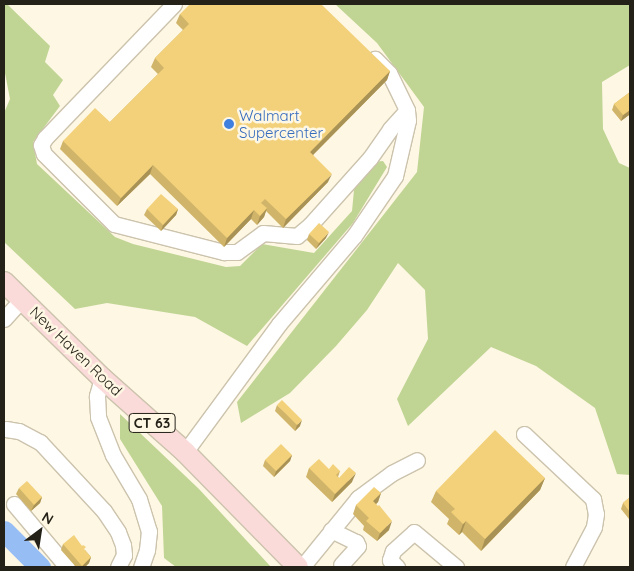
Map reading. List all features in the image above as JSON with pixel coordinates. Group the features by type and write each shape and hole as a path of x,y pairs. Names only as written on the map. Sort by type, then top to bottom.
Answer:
{"main road":[{"name":"New Haven Road","path":"4,282 102,378 185,452 298,567"}],"street":[{"path":"174,4 51,131 41,146 44,154 114,224 130,230 224,252 237,252 263,234 297,236 310,225 370,158 390,128 407,110"},
{"path":"185,452 279,324 354,236 395,176 408,120 407,110 390,73 361,45"},
{"path":"4,320 22,300"},
{"path":"102,378 97,396 98,417 113,455 140,498 149,531 147,550 141,567"},
{"path":"6,429 19,431 40,442 104,511 118,532 123,545 124,555 118,567"},
{"path":"524,434 593,499 596,514 594,526 573,567"},
{"path":"302,567 358,498 392,473 418,460"},
{"path":"14,504 67,567"},
{"path":"331,530 356,542 358,546 341,565"},
{"path":"397,567 390,560 394,551 414,532 456,567"}],"green space":[{"path":"4,4 7,4 50,46 45,62 63,80 53,95 60,106 33,142 37,164 115,237 133,244 226,267 240,266 262,244 314,253 352,211 354,190 359,177 372,162 383,161 387,167 353,223 247,346 195,317 107,303 75,309 4,242 4,113 10,99 4,68"},
{"path":"335,4 630,4 630,65 602,82 603,129 619,163 630,168 630,475 617,474 595,408 536,366 491,347 408,426 397,399 428,339 425,290 398,263 367,310 336,346 290,393 241,423 237,402 417,172 424,107 377,43"},
{"path":"120,414 199,489 271,567 176,567 164,558 162,506 120,439"}],"building":[{"name":"Walmart Supercenter","path":"190,4 321,4 390,71 310,152 332,174 286,219 265,199 261,203 267,208 260,216 254,210 227,238 153,165 121,198 63,141 95,108 110,122 164,68 155,58 189,24 180,14"},
{"path":"630,92 630,110 623,115 614,104"},
{"path":"161,194 178,209 163,225 147,209"},
{"path":"319,223 329,232 319,243 309,234"},
{"path":"282,400 302,420 297,425 277,405"},
{"path":"495,430 545,478 485,539 466,521 463,524 451,512 455,509 436,491"},
{"path":"281,444 292,455 276,471 265,460"},
{"path":"319,459 329,469 333,464 340,471 336,475 339,478 349,467 356,473 335,494 309,468"},
{"path":"27,481 42,497 34,505 19,488"},
{"path":"374,487 381,493 373,501 379,505 392,521 380,533 366,521 369,518 356,505"},
{"path":"630,497 630,512 623,503"},
{"path":"74,535 82,546 86,547 84,549 91,557 82,566 63,544"}],"waterway":[{"path":"4,531 40,567"}],"place":[{"name":"Walmart Supercenter","path":"229,124"}]}
